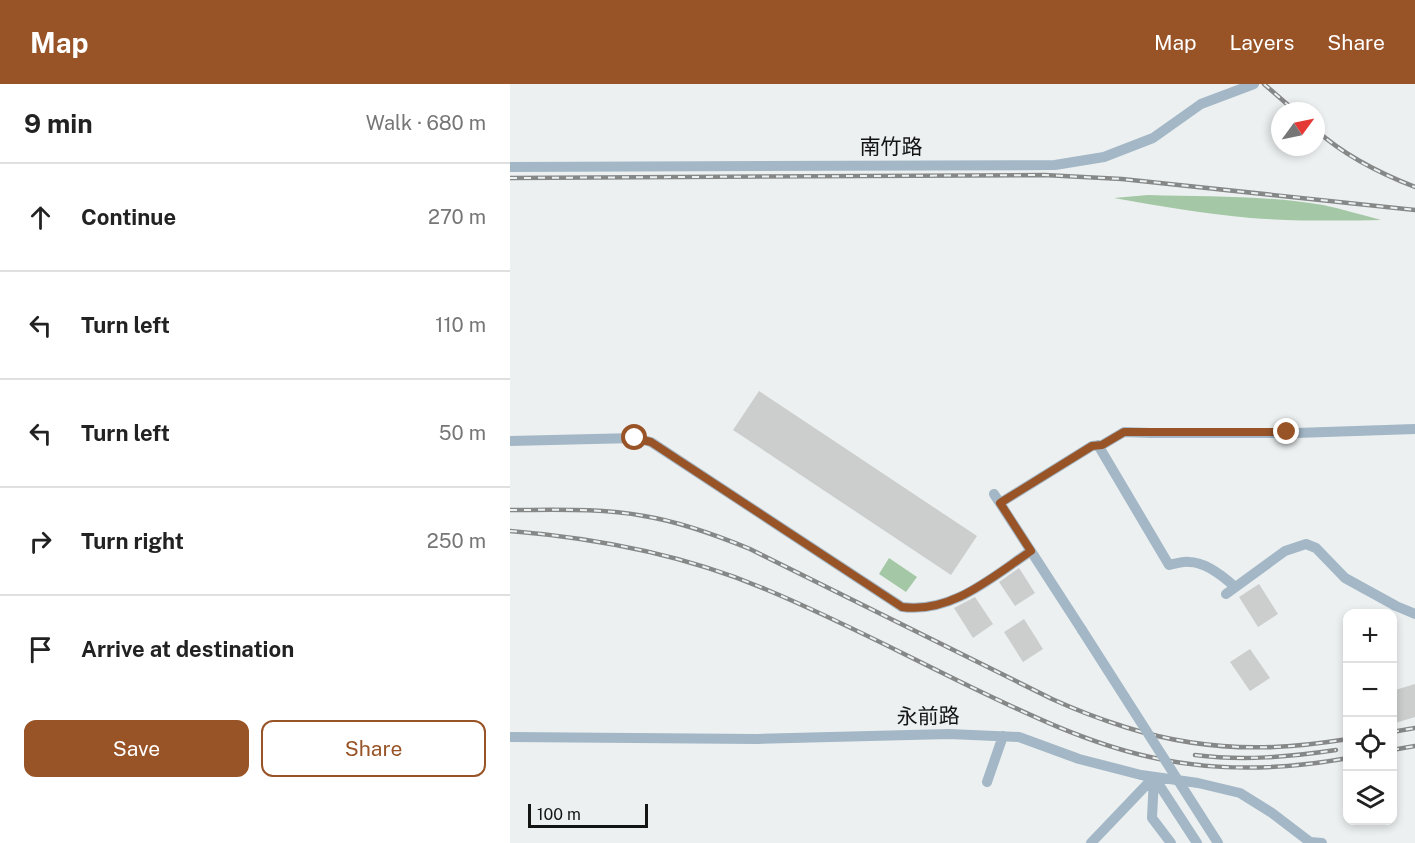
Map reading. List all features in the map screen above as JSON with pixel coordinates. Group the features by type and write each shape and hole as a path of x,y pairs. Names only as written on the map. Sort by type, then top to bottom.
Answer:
{"street":[{"name":"南竹路","path":"510,167 1055,165 1104,157 1153,138 1201,104 1254,84"},
{"path":"1218,843 997,499 1092,446 1102,445 1124,432 1296,433 1415,429"},
{"path":"510,441 635,438 651,442 902,607 913,609 939,606 968,593 1031,551"},
{"path":"1098,445 1169,565 1188,561 1206,566 1229,581 1231,591 1285,551 1306,543 1316,548 1345,578 1415,614"},
{"name":"永前路","path":"510,736 757,739 949,735 1019,737 1079,759 1141,775 1198,783 1240,793 1272,813 1310,842 1322,843"},
{"path":"987,782 1003,736"},
{"path":"1091,843 1154,777"},
{"path":"1154,777 1152,818 1171,843"},
{"path":"1154,777 1197,843"}],"green space":[{"path":"1148,195 1236,197 1301,202 1381,220 1316,221 1251,218 1114,198"},
{"path":"889,558 917,577 906,592 879,574"}],"building":[{"path":"759,391 977,536 951,575 733,430"},
{"path":"1019,568 1035,593 1015,606 999,582"},
{"path":"1259,584 1278,614 1258,627 1239,597"},
{"path":"975,597 993,624 973,638 954,608"},
{"path":"1024,619 1043,649 1023,662 1004,632"},
{"path":"1250,649 1270,678 1250,691 1230,662"},
{"path":"1415,684 1415,717 1397,722 1397,717 1397,689"}],"railway":[{"path":"1264,84 1285,102"},
{"path":"1325,137 1363,163 1415,187"},
{"path":"510,178 1044,175 1122,179 1415,210"},
{"path":"510,510 627,513 671,522 711,534 750,549 1052,699 1097,718 1143,732 1180,740 1237,747 1293,746 1343,740"},
{"path":"510,531 607,543 672,558 735,577 817,612 1035,717 1080,736 1127,751 1174,762 1249,768 1343,759"},
{"path":"1397,731 1415,728"},
{"path":"1397,749 1415,746"},
{"path":"1195,755 1231,758 1266,757 1336,750"}],"route":[{"path":"635,438 651,442 902,607 913,609 939,606 968,593 1031,551 1000,503 1092,446 1102,445 1124,432 1151,434 1287,432"}]}
